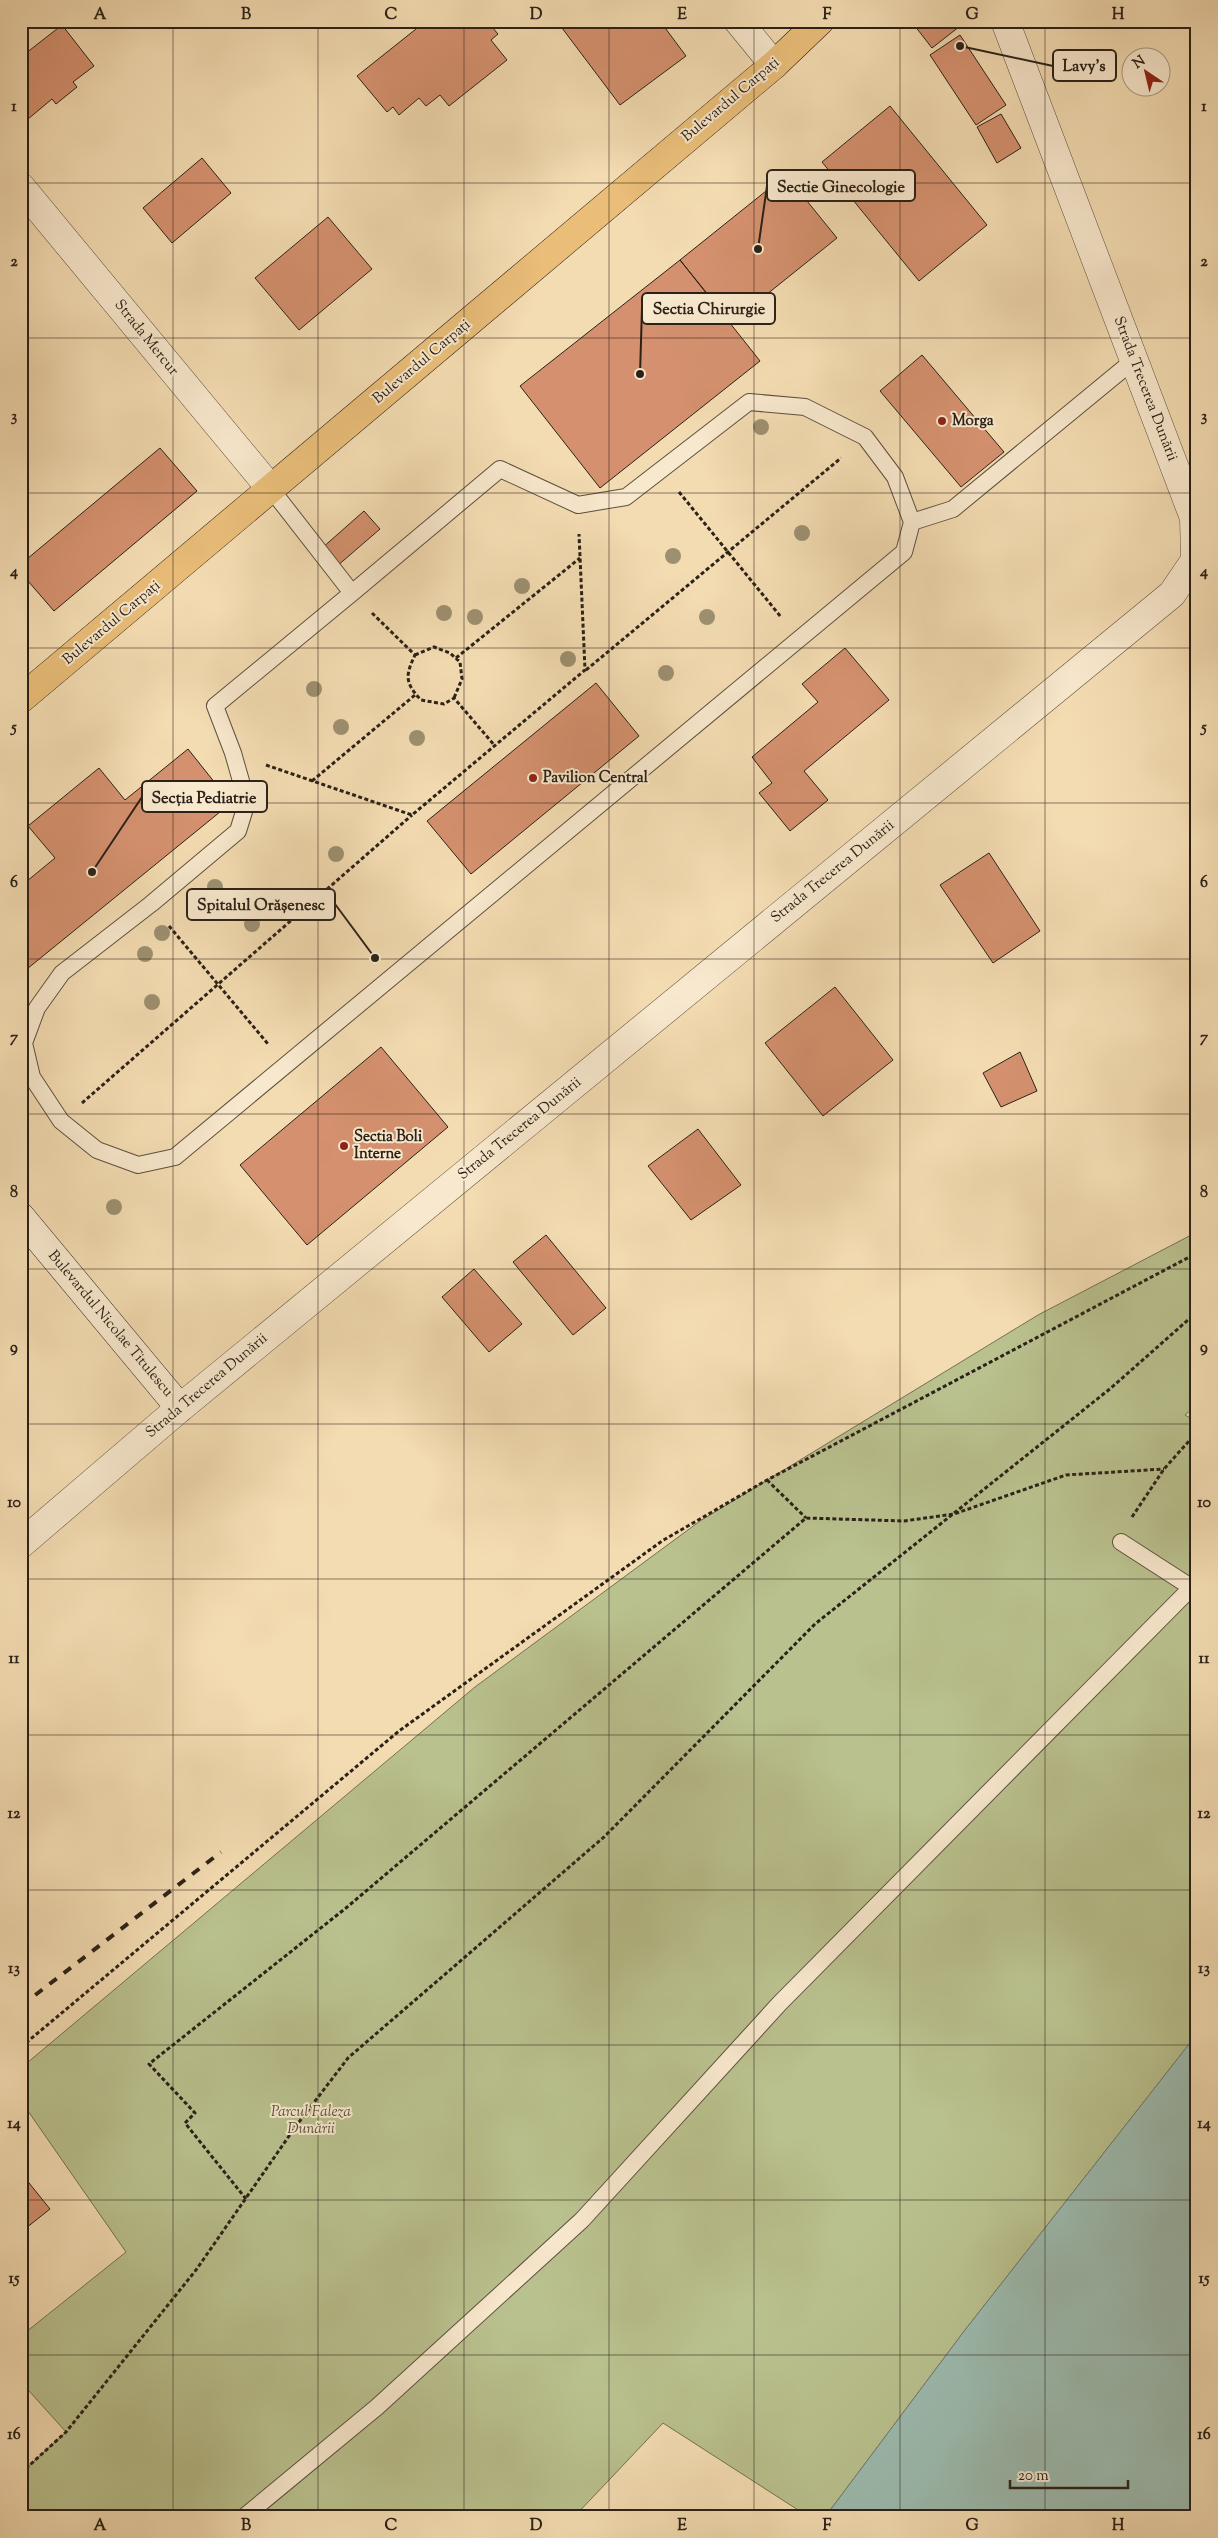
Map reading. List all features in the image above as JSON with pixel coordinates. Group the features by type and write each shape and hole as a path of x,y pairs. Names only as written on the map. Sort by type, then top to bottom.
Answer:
{"main road":[{"name":"Bulevardul Carpați","path":"21,699 774,65 820,21"}],"street":[{"path":"738,21 774,65"},
{"name":"Strada Trecerea Dunării","path":"21,1544 180,1408 1172,594 1195,560 1194,518 1005,21"},
{"name":"Strada Mercur","path":"21,187 271,490"},
{"name":"Bulevardul Nicolae Titulescu","path":"21,1217 180,1408"}],"lane":[{"path":"912,522 953,508 1134,360"},
{"path":"749,402 805,406 865,437 896,477 912,522 904,552 175,1157 138,1164 97,1150 61,1121 32,1077 24,1043 37,1008 62,973 151,904 238,831 247,802 233,753 215,706 500,469 578,505 626,497 749,402"},
{"path":"271,490 352,593"},
{"path":"244,2517 377,2407 582,2220 780,2003 1194,1589 1121,1542"}],"path":[{"path":"61,1121 412,815 865,437"},
{"path":"660,471 799,638"},
{"path":"578,505 585,670"},
{"path":"456,658 581,558"},
{"path":"352,593 415,655"},
{"path":"434,647 450,652 456,658 460,662 462,679 454,698 444,704 421,700 409,688 408,669 415,655 434,647"},
{"path":"312,780 415,695"},
{"path":"454,698 494,746"},
{"path":"233,753 412,815"},
{"path":"151,904 286,1065"},
{"path":"21,2047 399,1731 662,1541 766,1480 1197,1253"},
{"path":"21,2473 66,2432 196,2270 296,2126 348,2058 604,1836 815,1624 1111,1388 1197,1312"},
{"path":"1121,1542 1129,1522 1164,1469 1197,1432"},
{"path":"766,1480 806,1518 904,1521 954,1514 1066,1475 1164,1469"},
{"path":"246,2199 185,2123 195,2113 149,2064 346,1908 806,1518"}],"green space":[{"name":"Parcul Faleza Dunării","path":"1197,1232 1197,1405 1185,1415 1197,1422 1197,2034 965,2330 825,2517 809,2517 663,2423 574,2517 21,2517 21,2473 66,2432 21,2382 21,2336 126,2252 21,2101 21,2068 475,1687 700,1521 1038,1315"}],"shaded area":[{"path":"1197,2034 1197,2517 825,2517 965,2330"}],"building":[{"path":"426,21 487,21 498,34 491,40 507,60 449,106 440,95 426,106 419,98 399,115 393,107 387,112 357,76"},
{"path":"572,21 660,21 686,56 620,105 562,28"},
{"path":"911,21 962,21 964,23 932,48"},
{"path":"62,25 94,66 73,82 77,87 56,104 52,99 28,119 21,110 21,57"},
{"path":"960,35 1006,105 976,125 930,55"},
{"path":"890,106 987,225 919,281 822,162"},
{"path":"1001,114 1021,148 997,163 977,127"},
{"path":"202,158 231,193 172,243 143,208"},
{"path":"786,175 837,238 731,323 680,260"},
{"path":"328,217 372,269 299,330 255,278"},
{"path":"680,260 760,361 600,488 520,386"},
{"name":"Morga","path":"922,355 1004,452 961,487 880,391"},
{"path":"160,448 197,491 54,611 21,573 21,564"},
{"path":"364,511 380,529 336,567 321,549"},
{"path":"845,648 889,700 804,771 828,800 790,831 759,793 772,783 752,757 818,702 802,684"},
{"name":"Pavilion Central","path":"596,683 639,736 471,874 427,821"},
{"path":"188,749 231,803 27,969 21,961 21,886 55,858 28,826 99,768 125,800"},
{"path":"989,853 1040,931 993,963 940,885"},
{"path":"835,987 893,1060 823,1116 765,1043"},
{"name":"Sectia Boli Interne","path":"381,1047 448,1127 307,1245 240,1165"},
{"path":"1020,1052 1037,1091 1001,1107 983,1073"},
{"path":"698,1129 741,1185 691,1220 648,1166"},
{"path":"546,1235 606,1308 573,1335 513,1262"},
{"path":"474,1269 522,1324 489,1352 442,1297"},
{"path":"21,2173 50,2209 21,2232"}],"railway":[{"path":"21,2006 221,1852"}],"place":[{"name":"Lavy's","path":"960,46"},
{"name":"Sectie Ginecologie","path":"758,249"},
{"name":"Sectia Chirurgie","path":"640,374"},
{"name":"Morga","path":"942,421"},
{"name":"Pavilion Central","path":"533,778"},
{"name":"Secția Pediatrie","path":"92,872"},
{"name":"Spitalul Orășenesc","path":"375,958"},
{"name":"Sectia Boli Interne","path":"344,1146"}]}
